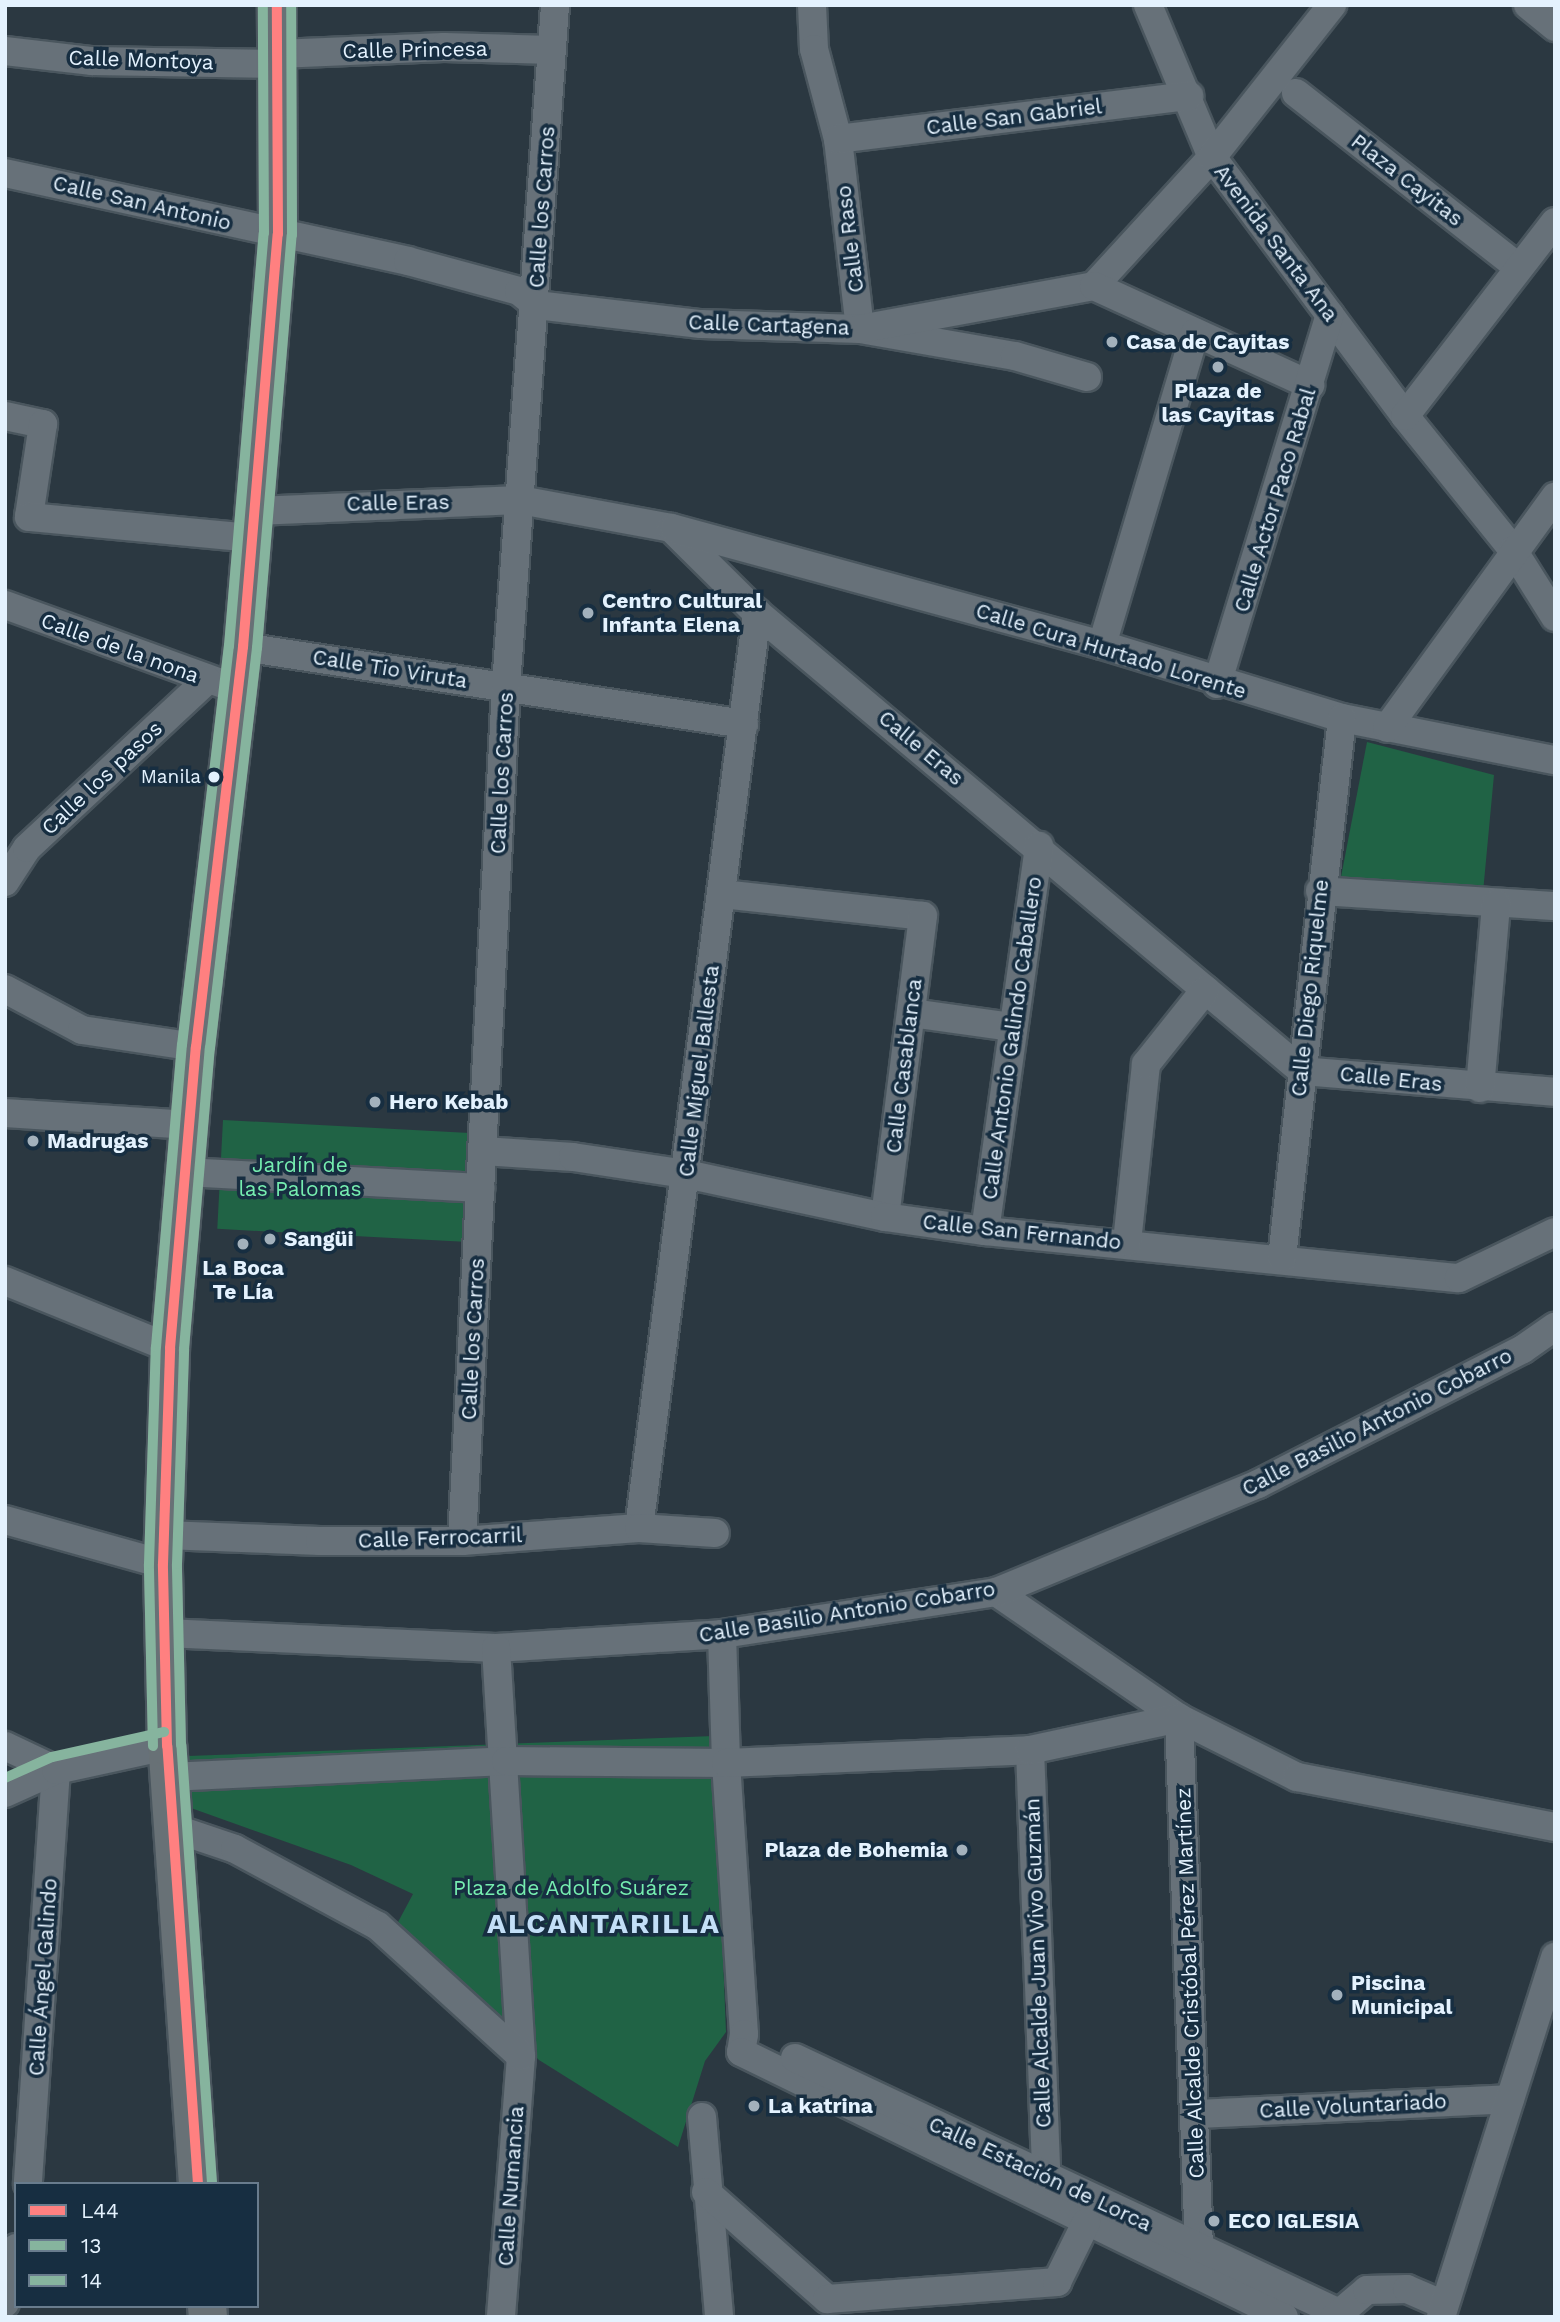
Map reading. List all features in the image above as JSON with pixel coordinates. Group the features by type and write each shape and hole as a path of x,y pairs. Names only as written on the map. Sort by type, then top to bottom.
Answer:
{"main road":[{"path":"198,2182 168,1762 163,1550 170,1348 190,1125 222,684 243,647 278,234 277,5"}],"street":[{"name":"Calle los Carros","path":"462,1541 506,686 536,305 555,5"},
{"name":"Calle Raso","path":"812,5 814,49 838,139 860,329"},
{"path":"1148,5 1189,96 1212,157 1094,286 1310,385"},
{"name":"Avenida Santa Ana","path":"1332,5 1212,157 1405,416 1513,550 1555,617"},
{"path":"1528,5 1555,27"},
{"name":"Calle Princesa","path":"278,59 444,47 552,50"},
{"name":"Calle Montoya","path":"5,51 92,61 278,59"},
{"name":"Plaza Cayitas","path":"1296,93 1518,267"},
{"name":"Calle San Gabriel","path":"838,139 1189,96"},
{"name":"Calle San Antonio","path":"5,173 278,234"},
{"path":"1405,416 1555,222"},
{"name":"Calle Cartagena","path":"278,234 408,261 519,291 536,305 701,324 860,329 1094,286"},
{"name":"Calle Actor Paco Rabal","path":"1217,684 1330,315"},
{"path":"860,329 1015,356 1087,377"},
{"path":"1101,645 1195,332"},
{"name":"Calle Eras","path":"5,416 43,424 29,517 253,524 520,500 671,528 757,613 1039,846 1303,1071 1480,1088 1555,1092"},
{"path":"1387,728 1513,550 1555,497"},
{"name":"Calle Cura Hurtado Lorente","path":"671,528 1101,645 1217,684 1342,719 1555,760"},
{"name":"Calle de la nona","path":"5,605 222,684"},
{"name":"Calle Miguel Ballesta","path":"639,1528 757,613"},
{"name":"Calle Tio Viruta","path":"243,647 744,724"},
{"name":"Calle los pasos","path":"5,883 27,848 222,684"},
{"name":"Calle Diego Riquelme","path":"1282,1258 1320,891 1342,719"},
{"name":"Calle Antonio Galindo Caballero","path":"985,1231 1011,1027 1039,846"},
{"path":"1320,891 1555,906"},
{"name":"Calle Casablanca","path":"722,894 923,916 886,1217"},
{"path":"1480,1088 1496,904"},
{"path":"5,989 82,1030 196,1047"},
{"path":"1127,1242 1146,1064 1205,990"},
{"path":"912,1013 1011,1027"},
{"path":"5,1112 190,1125"},
{"name":"Calle San Fernando","path":"483,1151 573,1157 686,1174 886,1217 985,1231 1127,1242 1459,1278 1555,1232"},
{"path":"185,1172 481,1188"},
{"path":"5,1281 170,1348"},
{"name":"Calle Basilio Antonio Cobarro","path":"165,1633 496,1648 722,1634 996,1592 1258,1484 1523,1349 1555,1327"},
{"name":"Calle Ferrocarril","path":"5,1520 163,1550 462,1541 639,1528 715,1533"},
{"path":"996,1592 1179,1718 1297,1777 1555,1827"},
{"path":"722,1634 726,1763 742,2043"},
{"name":"Calle Numancia","path":"496,1648 506,1761 521,2056 501,2317"},
{"path":"5,1793 56,1770 168,1762 726,1763 1030,1750 1179,1718"},
{"name":"Calle Alcalde Cristóbal Pérez Martínez","path":"1179,1718 1199,2248"},
{"path":"5,1746 56,1770"},
{"name":"Calle Alcalde Juan Vivo Guzmán","path":"1030,1750 1046,2176"},
{"name":"Calle Ángel Galindo","path":"28,2182 56,1770"},
{"path":"173,1828 235,1849 377,1926 521,2056"},
{"path":"1336,2315 1367,2290 1407,2289 1442,2311 1555,1957"},
{"name":"Calle Estación de Lorca","path":"742,2043 1046,2176 1336,2315"},
{"name":"Calle Estación de Lorca","path":"742,2043 1086,2223 1284,2317"},
{"name":"Calle Voluntariado","path":"1196,2114 1510,2099"},
{"path":"702,2117 706,2192 719,2317"},
{"path":"706,2192 827,2299 1057,2282 1086,2223"},
{"path":"5,2303 14,2258"}],"green space":[{"path":"1367,742 1494,775 1483,892 1341,877"},
{"name":"Jardín de las Palomas","path":"223,1120 470,1133 464,1242 217,1229"},
{"name":"Plaza de Adolfo Suárez","path":"714,1736 726,2032 705,2061 678,2147 539,2060 397,1924 413,1894 351,1865 191,1808 188,1756"}],"transit line":[{"name":"14","path":"153,1746 149,1564 156,1347 182,1045 229,646 264,233 263,5"},
{"name":"L44","path":"198,2182 167,1746 163,1564 170,1348 196,1047 243,647 278,234 277,5"},
{"name":"13","path":"212,2182 181,1745 177,1564 184,1349 210,1048 257,648 292,235 291,5"},
{"name":"14","path":"5,1778 52,1757 164,1732"}],"place":[{"name":"Casa de Cayitas","path":"1112,342"},
{"name":"Plaza de las Cayitas","path":"1218,367"},
{"name":"Centro Cultural Infanta Elena","path":"588,613"},
{"name":"Manila","path":"214,777"},
{"name":"Hero Kebab","path":"375,1102"},
{"name":"Madrugas","path":"33,1141"},
{"name":"Sangüi","path":"270,1239"},
{"name":"La Boca Te Lía","path":"243,1244"},
{"name":"Plaza de Bohemia","path":"962,1850"},
{"name":"Piscina Municipal","path":"1337,1995"},
{"name":"La katrina","path":"754,2106"},
{"name":"ECO IGLESIA","path":"1214,2221"}],"district":[{"name":"ALCANTARILLA","path":"604,1924"}]}
